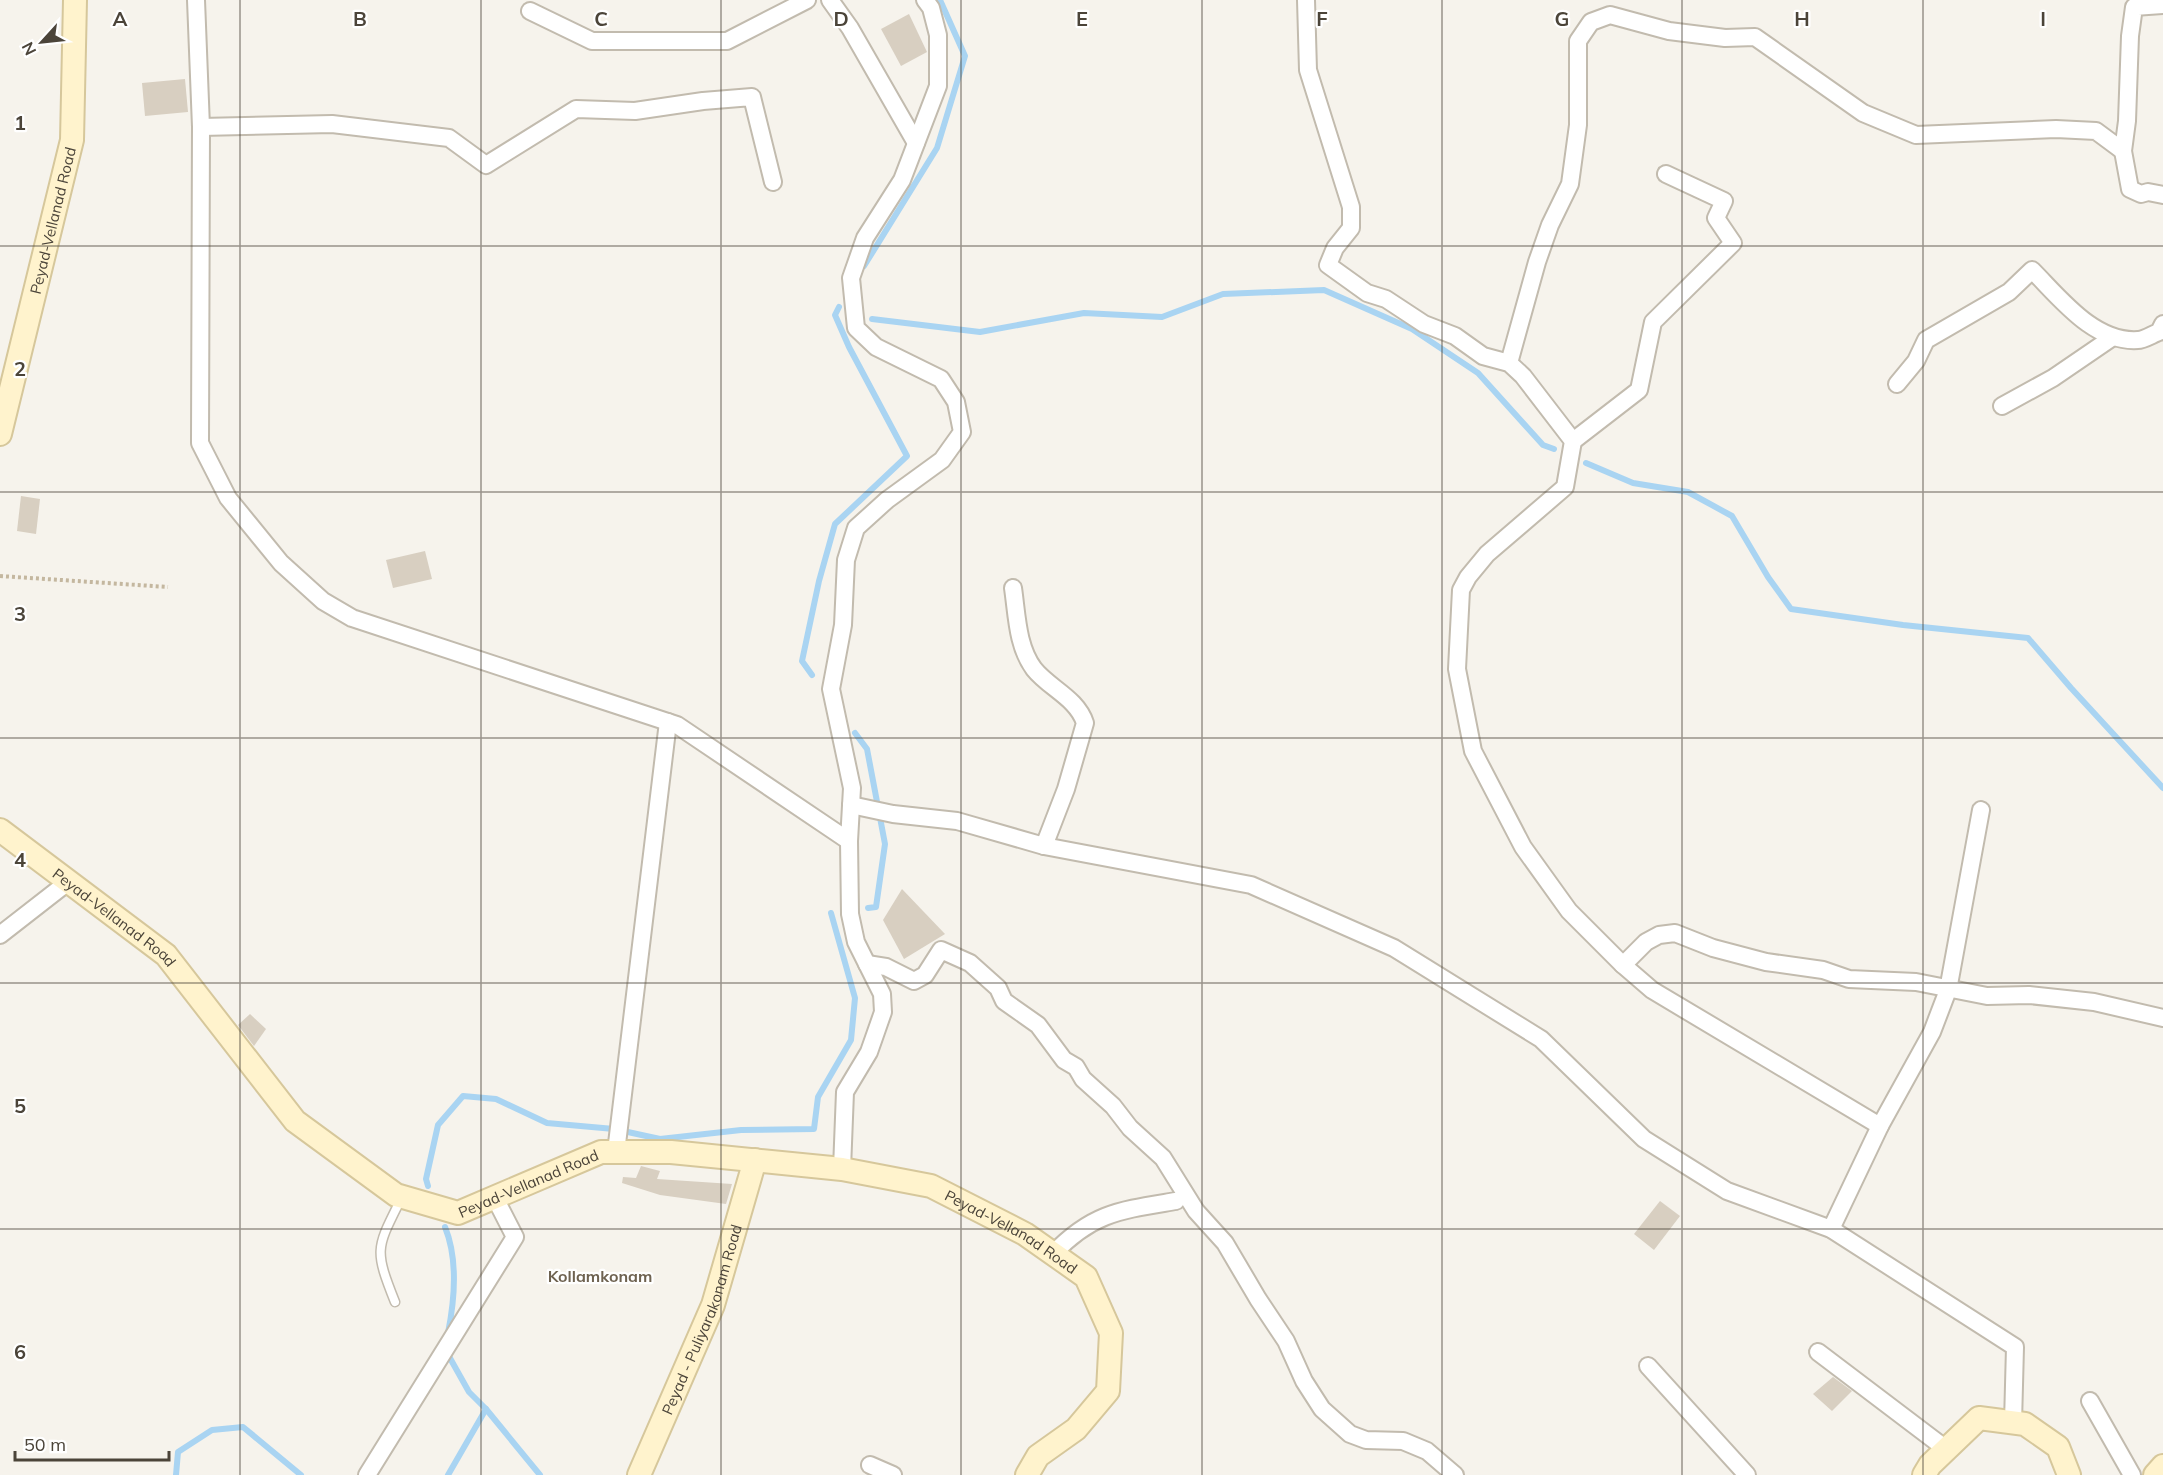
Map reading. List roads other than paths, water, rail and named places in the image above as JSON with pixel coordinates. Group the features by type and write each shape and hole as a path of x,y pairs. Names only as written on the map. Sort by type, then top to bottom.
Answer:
{"main road":[{"name":"Peyad-Vellanad Road","path":"0,434 72,140 75,0"},
{"name":"Peyad-Vellanad Road","path":"0,830 166,955 295,1121 351,1164 402,1196 458,1213 602,1152 617,1148 842,1169 932,1186 1025,1234 1086,1277 1111,1333 1107,1391 1076,1429 1038,1456 1027,1475"},
{"name":"Peyad - Puliyarakonam Road","path":"639,1475 713,1305 755,1160"},
{"path":"1924,1475 1930,1465 1979,1418 2025,1424 2058,1447 2069,1475"},
{"path":"2155,1475 2163,1466"}],"street":[{"path":"196,0 201,127 200,443 228,498 281,563 323,601 352,618 677,725 849,841"},
{"path":"530,10 592,41 727,41 807,0"},
{"path":"830,0 850,28 916,143"},
{"path":"842,1169 845,1092 869,1052 883,1012 882,994 856,942 850,914 849,841 858,806 831,689 843,625 846,560 856,528 887,500 942,460 962,432 956,402 941,379 876,347 856,328 851,278 865,238 902,180 938,86 938,35 931,8 925,0"},
{"path":"1306,0 1308,70 1351,207 1351,228 1335,248 1328,265 1367,293 1386,299 1424,324 1455,336 1483,356 1509,363 1523,376 1573,441"},
{"path":"2163,5 2134,8 2130,36 2123,151 2130,189 2141,194 2148,192 2163,195"},
{"path":"1509,363 1537,262 1550,225 1570,184 1578,125 1578,41 1591,22 1610,15 1669,32 1725,38 1755,37 1863,113 1916,135 2056,129 2096,131 2123,151"},
{"path":"201,127 332,124 449,138 486,165 576,108 635,111 703,101 752,97 773,182"},
{"path":"1666,174 1724,201 1716,218 1733,243 1653,322 1639,390 1573,441 1564,487 1487,554 1468,576 1461,590 1457,669 1473,751 1517,837 1569,911 1623,965 1652,990 1880,1126"},
{"path":"1897,384 1916,361 1926,340 2009,292 2032,270 2081,318 2113,337 2139,340 2159,332 2163,324"},
{"path":"2002,406 2053,378 2113,337"},
{"path":"1013,588 1022,647 1034,669 1081,712 1085,723 1066,789 1044,846"},
{"path":"617,1148 668,722"},
{"path":"858,806 893,814 957,821 1044,846 1251,885 1394,948 1541,1040 1644,1139 1727,1191 1831,1229 2015,1347 2013,1423"},
{"path":"1831,1229 1880,1126 1932,1032 1948,990 1982,810"},
{"path":"0,935 68,882"},
{"path":"1623,965 1646,942 1659,935 1675,933 1713,948 1766,962 1798,965 1849,979 1916,982 1987,996 2029,995 2094,1002 2163,1018"},
{"path":"867,963 886,967 914,981 925,975 941,950 970,963 998,988 1009,1005 1038,1025 1064,1060 1076,1067 1083,1079 1113,1106 1130,1128 1163,1158 1196,1210 1226,1242 1258,1299 1286,1341 1304,1381 1322,1409 1350,1434 1366,1440 1402,1441 1427,1451 1455,1475"},
{"path":"366,1475 515,1237 495,1198"},
{"path":"1053,1254 1073,1233 1090,1222 1124,1209 1176,1201"},
{"path":"1818,1352 1946,1449"},
{"path":"1648,1366 1748,1475"},
{"path":"2090,1401 2132,1475"},
{"path":"870,1465 893,1475"}],"lane":[{"path":"395,1302 381,1266 380,1241 402,1196"}],"waterway":[{"path":"864,266 937,148 965,56 940,0"},
{"path":"872,319 980,332 1084,313 1162,317 1223,294 1324,290 1412,329 1478,373 1543,445 1554,449"},
{"path":"812,675 802,661 819,581 835,524 907,456 849,347 835,315 839,307"},
{"path":"1586,463 1633,483 1688,492 1732,516 1768,577 1791,609 1903,625 2028,638 2163,788"},
{"path":"855,733 867,749 885,844 876,907 868,908"},
{"path":"428,1186 426,1179 438,1125 463,1096 496,1099 547,1123 614,1129 660,1139 741,1130 814,1129 818,1097 851,1040 855,998 831,913"},
{"path":"445,1227 454,1265 448,1333"},
{"path":"446,1351 469,1392 486,1409 448,1475"},
{"path":"486,1409 540,1475"},
{"path":"176,1475 178,1452 212,1430 243,1427 301,1475"}],"district":[{"name":"Kollamkonam","path":"600,1276"}]}
